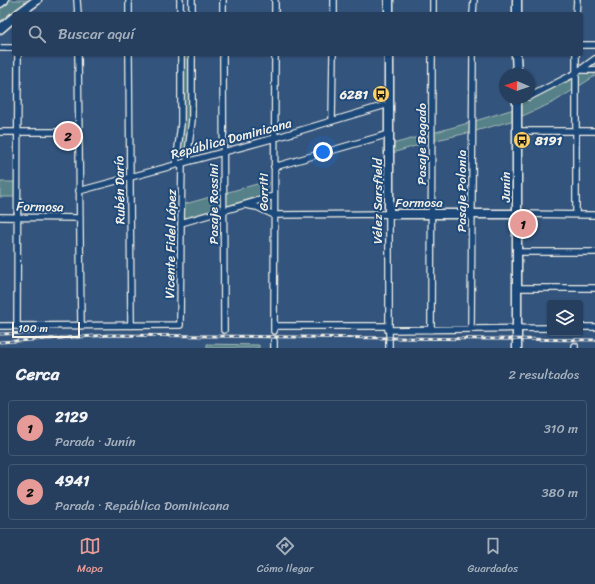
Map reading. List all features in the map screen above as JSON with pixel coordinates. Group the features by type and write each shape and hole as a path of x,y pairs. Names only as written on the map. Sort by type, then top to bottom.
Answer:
{"main road":[{"path":"0,3 4,0"},
{"path":"21,12 37,0"},
{"path":"389,0 389,12"},
{"path":"516,12 517,0"},
{"path":"0,29 12,20"},
{"name":"Vélez Sarsfield","path":"388,214 389,56"},
{"path":"516,56 516,68"},
{"name":"Junín","path":"517,104 517,348"},
{"name":"Formosa","path":"388,214 517,214"}],"street":[{"path":"78,0 78,12"},
{"path":"129,0 129,12"},
{"path":"180,0 180,12"},
{"path":"192,0 192,12"},
{"path":"223,0 223,12"},
{"path":"275,0 275,12"},
{"path":"334,0 334,12"},
{"path":"433,0 433,12"},
{"path":"474,0 474,12"},
{"path":"576,0 576,12"},
{"path":"583,46 595,45"},
{"path":"0,48 12,48"},
{"path":"17,326 18,56"},
{"path":"78,56 81,326"},
{"name":"Rubén Darío","path":"129,56 132,326"},
{"path":"176,164 181,124 181,56"},
{"name":"Vicente Fidel López","path":"132,326 180,326 180,223 185,162 192,120 192,56"},
{"name":"Pasaje Rossini","path":"224,56 224,330"},
{"name":"Gorriti","path":"275,56 274,329 388,328"},
{"path":"332,121 333,56"},
{"name":"Pasaje Bogado","path":"431,330 432,56"},
{"name":"Pasaje Polonia","path":"471,329 473,56"},
{"path":"576,56 579,72 576,131 576,214"},
{"path":"535,94 579,72 595,59"},
{"path":"579,72 595,70"},
{"name":"República Dominicana","path":"79,191 275,138 389,104"},
{"path":"517,131 595,130"},
{"path":"0,132 79,132"},
{"path":"274,167 389,134"},
{"path":"180,223 274,196"},
{"name":"Formosa","path":"245,205 257,207 274,215 388,214"},
{"name":"Vélez Sarsfield","path":"388,214 389,348"},
{"name":"Formosa","path":"517,214 595,214"},
{"name":"Formosa","path":"0,217 80,218"},
{"path":"517,252 595,252"},
{"path":"518,288 595,288"},
{"path":"0,326 132,326"},
{"path":"583,327 595,327"},
{"path":"388,328 431,330 547,328"},
{"path":"274,341 274,348"}],"green space":[{"path":"4,0 37,0 22,12 12,12 12,20 0,29 0,3"},
{"path":"183,56 190,56 189,127 185,153 181,160 179,160"},
{"path":"595,59 595,76 554,102 511,121 432,141 389,154 389,145 517,108 517,104 535,104 535,93"},
{"path":"268,181 267,195 184,218 185,204"},
{"path":"0,182 16,182 16,197 0,197"},
{"path":"207,344 259,345 259,348 207,348"}],"railway":[{"path":"0,334 31,333"},
{"path":"0,342 110,335 595,340"}],"place":[{"name":"6281","path":"381,94"},
{"name":"4941","path":"68,136"},
{"name":"8191","path":"522,140"},
{"name":"2129","path":"523,224"}]}
